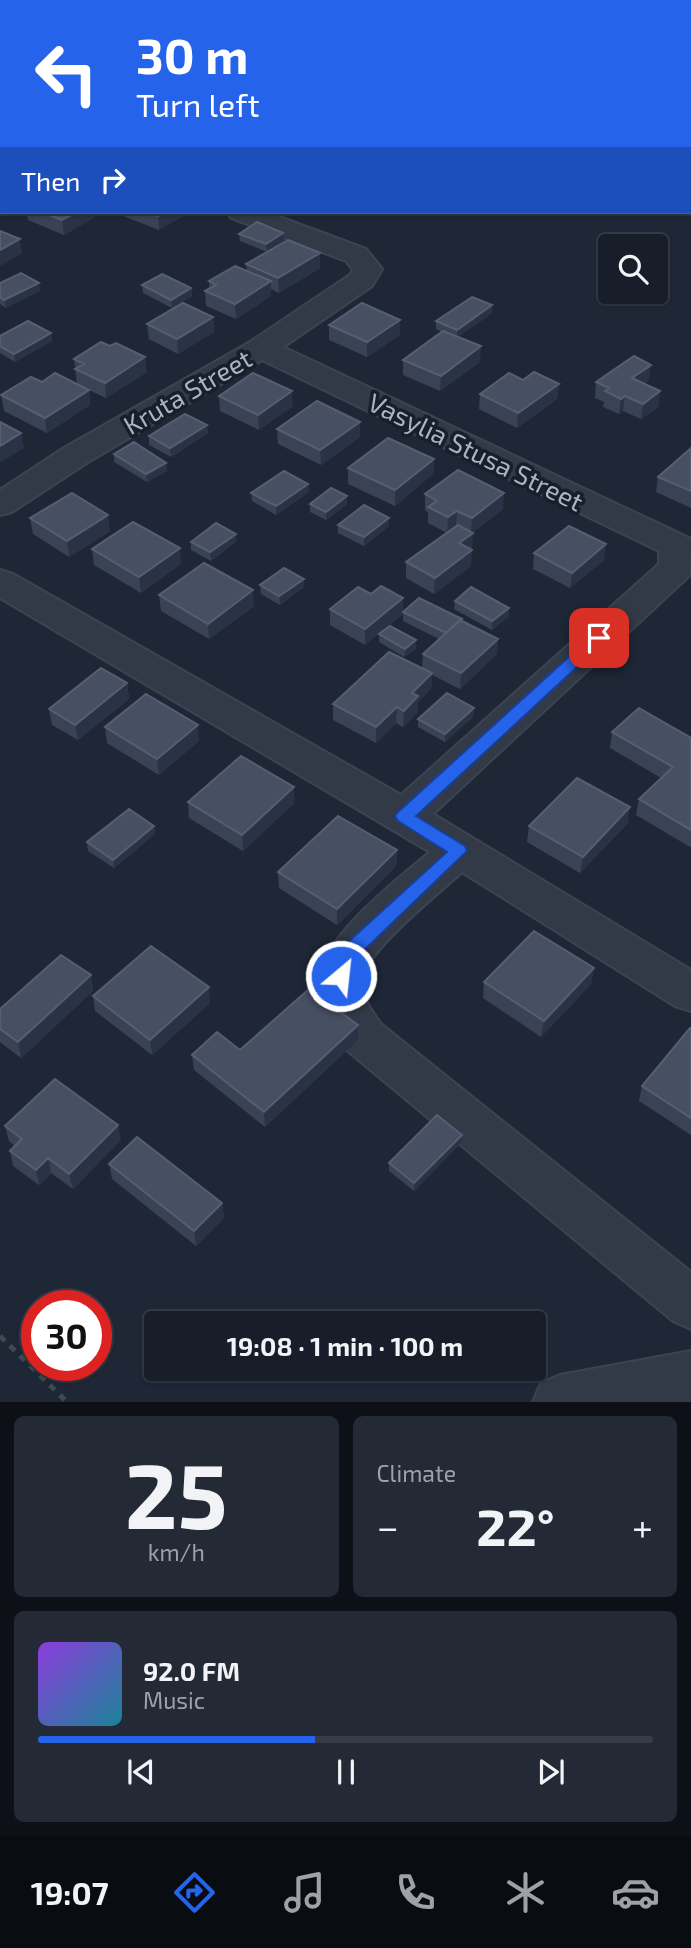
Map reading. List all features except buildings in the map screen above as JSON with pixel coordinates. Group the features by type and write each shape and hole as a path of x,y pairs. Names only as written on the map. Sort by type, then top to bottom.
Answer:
{"street":[{"name":"Kruta Street","path":"0,505 76,455 261,348 362,280 368,269 356,256 246,214"},
{"name":"Vasylia Stusa Street","path":"261,348 684,558"},
{"path":"404,816 684,558"},
{"path":"0,582 404,816 691,993"},
{"path":"459,851 355,947 341,976 344,1008 365,1038 691,1304"},
{"path":"560,1402 691,1377"}],"path":[{"path":"0,1336 67,1402"}],"route":[{"path":"341,976 355,947 459,851 404,816 599,638"}]}
